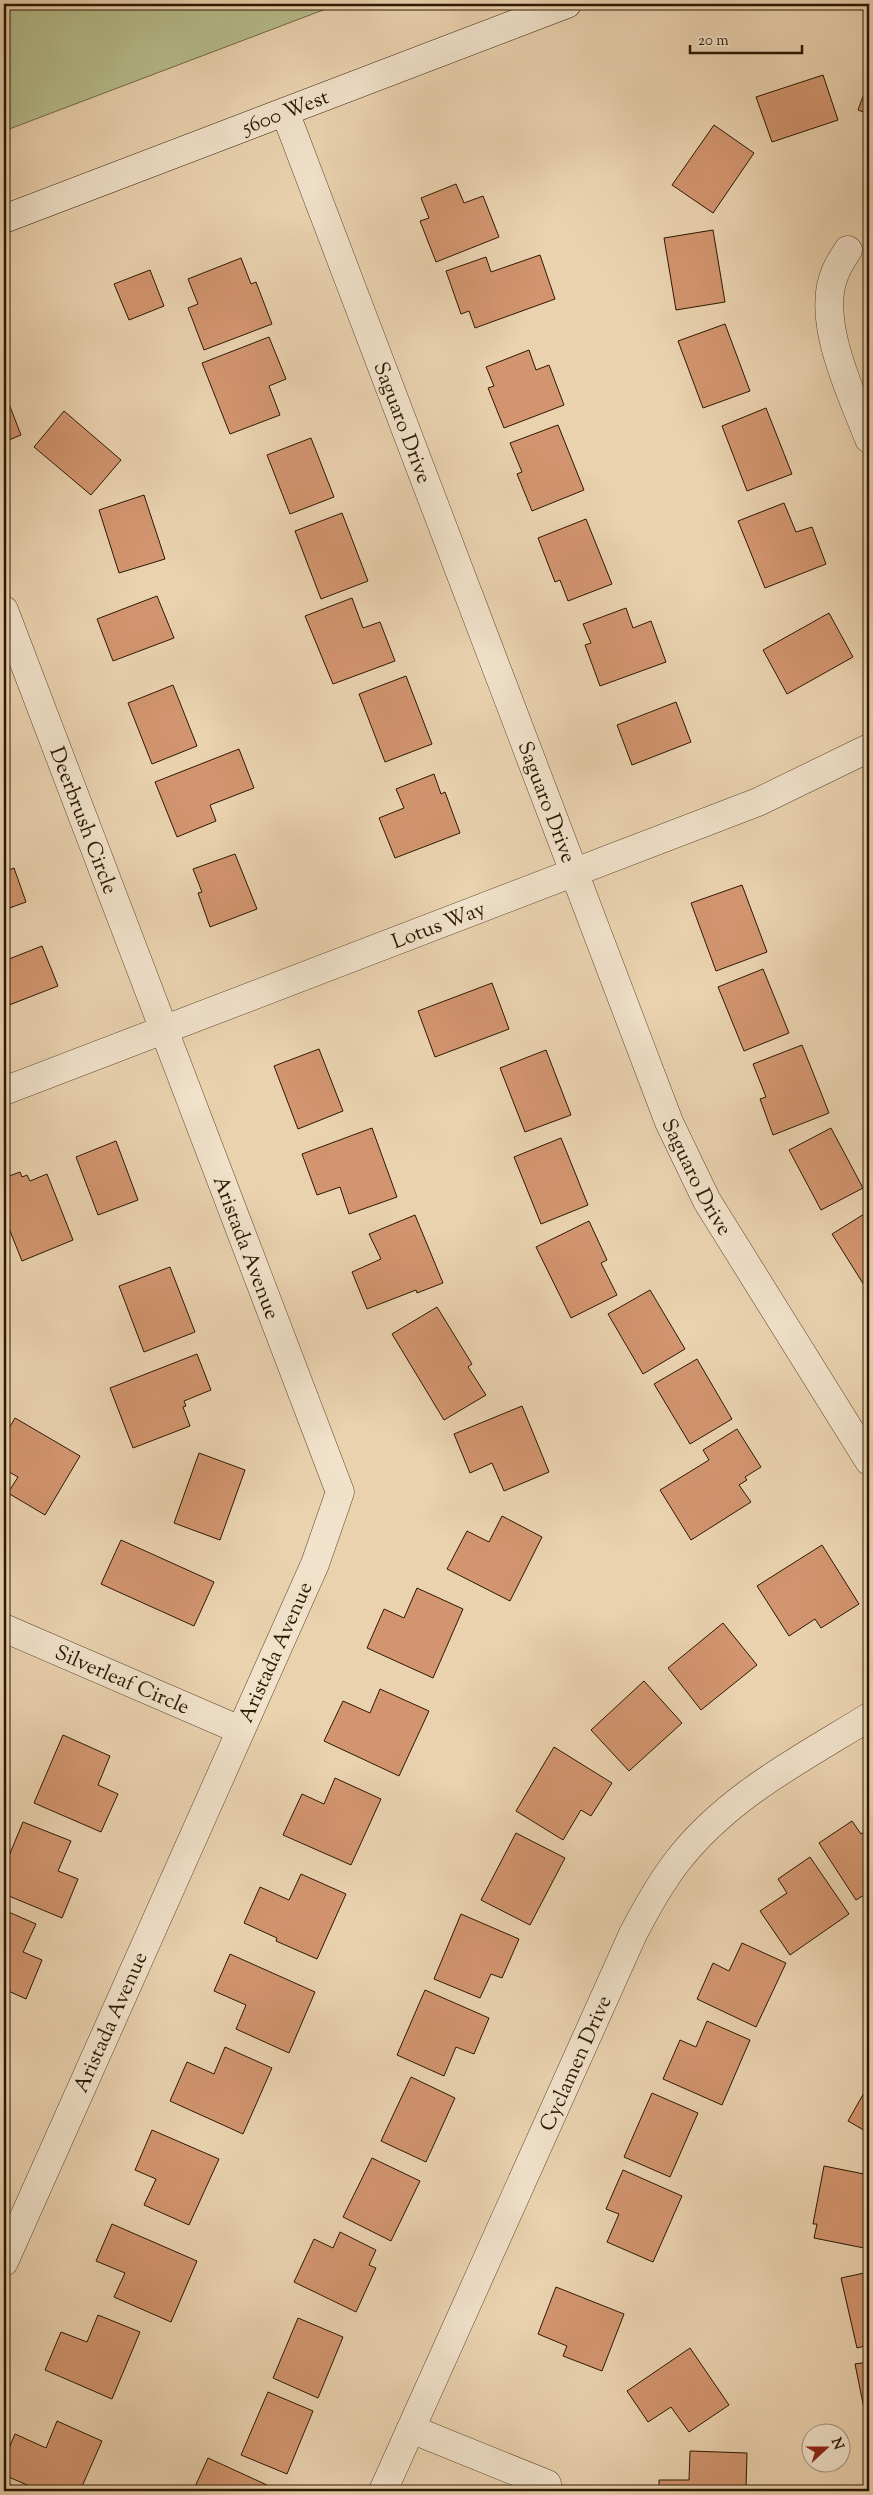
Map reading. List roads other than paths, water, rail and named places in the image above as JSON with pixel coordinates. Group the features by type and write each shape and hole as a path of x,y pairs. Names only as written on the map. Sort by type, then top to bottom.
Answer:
{"street":[{"name":"5600 West","path":"4,219 567,4"},
{"name":"Saguaro Drive","path":"285,112 576,873 669,1122 707,1201 869,1460"},
{"path":"848,250 834,275 829,305 834,348 869,439"},
{"name":"Deerbrush Circle","path":"4,610 165,1029"},
{"name":"Lotus Way","path":"4,1092 758,802 869,748"},
{"name":"Aristada Avenue","path":"4,2262 315,1564 340,1492 165,1029"},
{"name":"Silverleaf Circle","path":"4,1628 240,1730"},
{"name":"Cyclamen Drive","path":"383,2491 629,1943 652,1899 677,1862 705,1830 734,1804 766,1780 869,1717"},
{"path":"411,2429 547,2484"}]}
